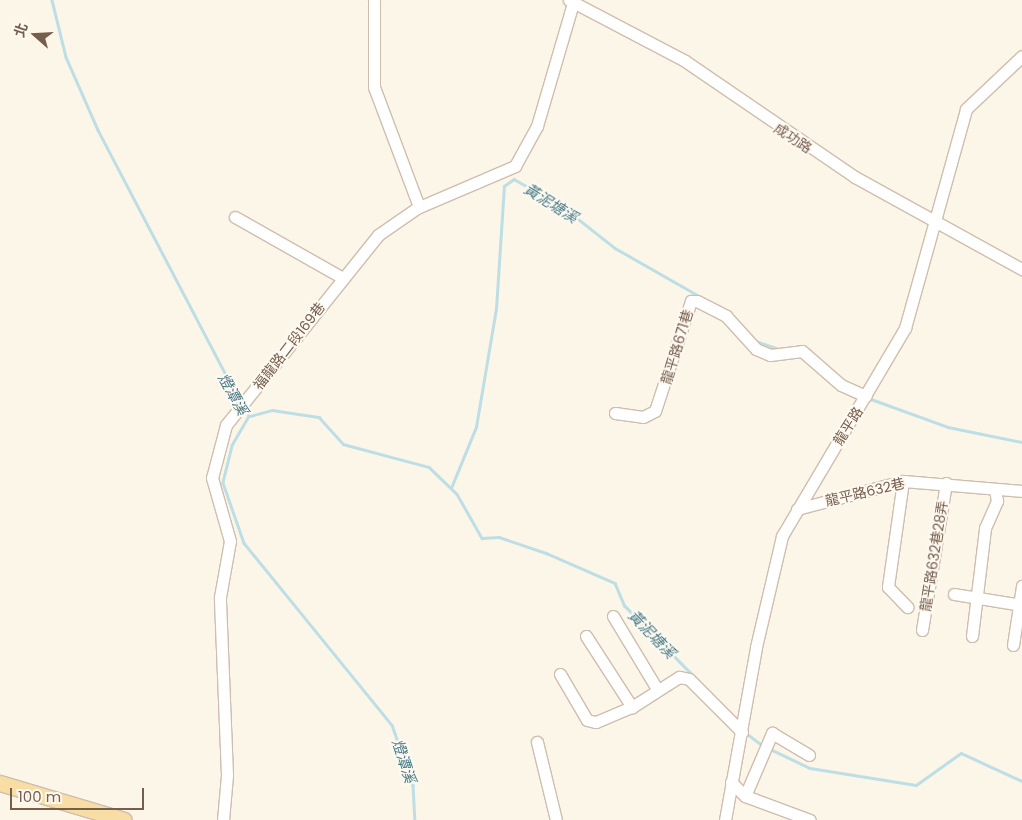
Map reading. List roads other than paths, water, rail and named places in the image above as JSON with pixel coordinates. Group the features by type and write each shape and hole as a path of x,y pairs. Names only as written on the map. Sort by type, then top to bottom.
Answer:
{"main road":[{"path":"0,783 124,820"}],"street":[{"path":"374,0 374,87 419,207"},
{"name":"福龍路二段169巷","path":"223,820 227,775 220,597 230,541 212,478 226,425 378,235 419,207 515,166 537,126 571,1"},
{"name":"成功路","path":"571,1 685,61 855,178 936,220 1022,269"},
{"name":"龍平路","path":"725,820 778,552 797,509 905,328 966,109 1022,56"},
{"path":"235,217 343,278"},
{"name":"龍平路671巷","path":"615,413 643,417 655,411 690,301 697,301 726,316 756,349 770,355 802,351 841,385 866,396"},
{"path":"902,481 888,587 907,607"},
{"name":"龍平路632巷","path":"797,509 902,481 946,483 995,490 1022,491"},
{"name":"龍平路632巷28弄","path":"922,630 946,483"},
{"path":"972,636 985,528 997,501 995,490"},
{"path":"1013,645 1021,605 1022,586"},
{"path":"954,594 1021,605"},
{"path":"613,616 657,689"},
{"path":"586,636 632,707"},
{"path":"560,674 587,720 596,722 632,707 670,679 689,679 742,732"},
{"path":"745,796 772,733 810,755"},
{"path":"537,742 556,820"},
{"path":"731,782 745,796 810,820"}],"waterway":[{"name":"燈潭溪","path":"52,0 66,57 98,130 240,402"},
{"name":"黃泥塘溪","path":"451,488 476,427 496,309 504,186 514,179 563,207 615,248 699,296"},
{"name":"黃泥塘溪","path":"753,340 779,349"},
{"name":"黃泥塘溪","path":"843,391 855,397"},
{"name":"黃泥塘溪","path":"871,399 948,427 1022,442"},
{"name":"燈潭溪","path":"244,408 249,416 232,446 223,483 244,543 392,725 413,785 415,820"},
{"name":"黃泥塘溪","path":"250,416 272,410 319,417 343,444 429,467 457,494 482,538 499,537 546,553 615,583 625,606 729,712"},
{"name":"黃泥塘溪","path":"746,733 763,746"},
{"name":"黃泥塘溪","path":"770,749 810,768 916,785 961,753 1022,781"}]}
